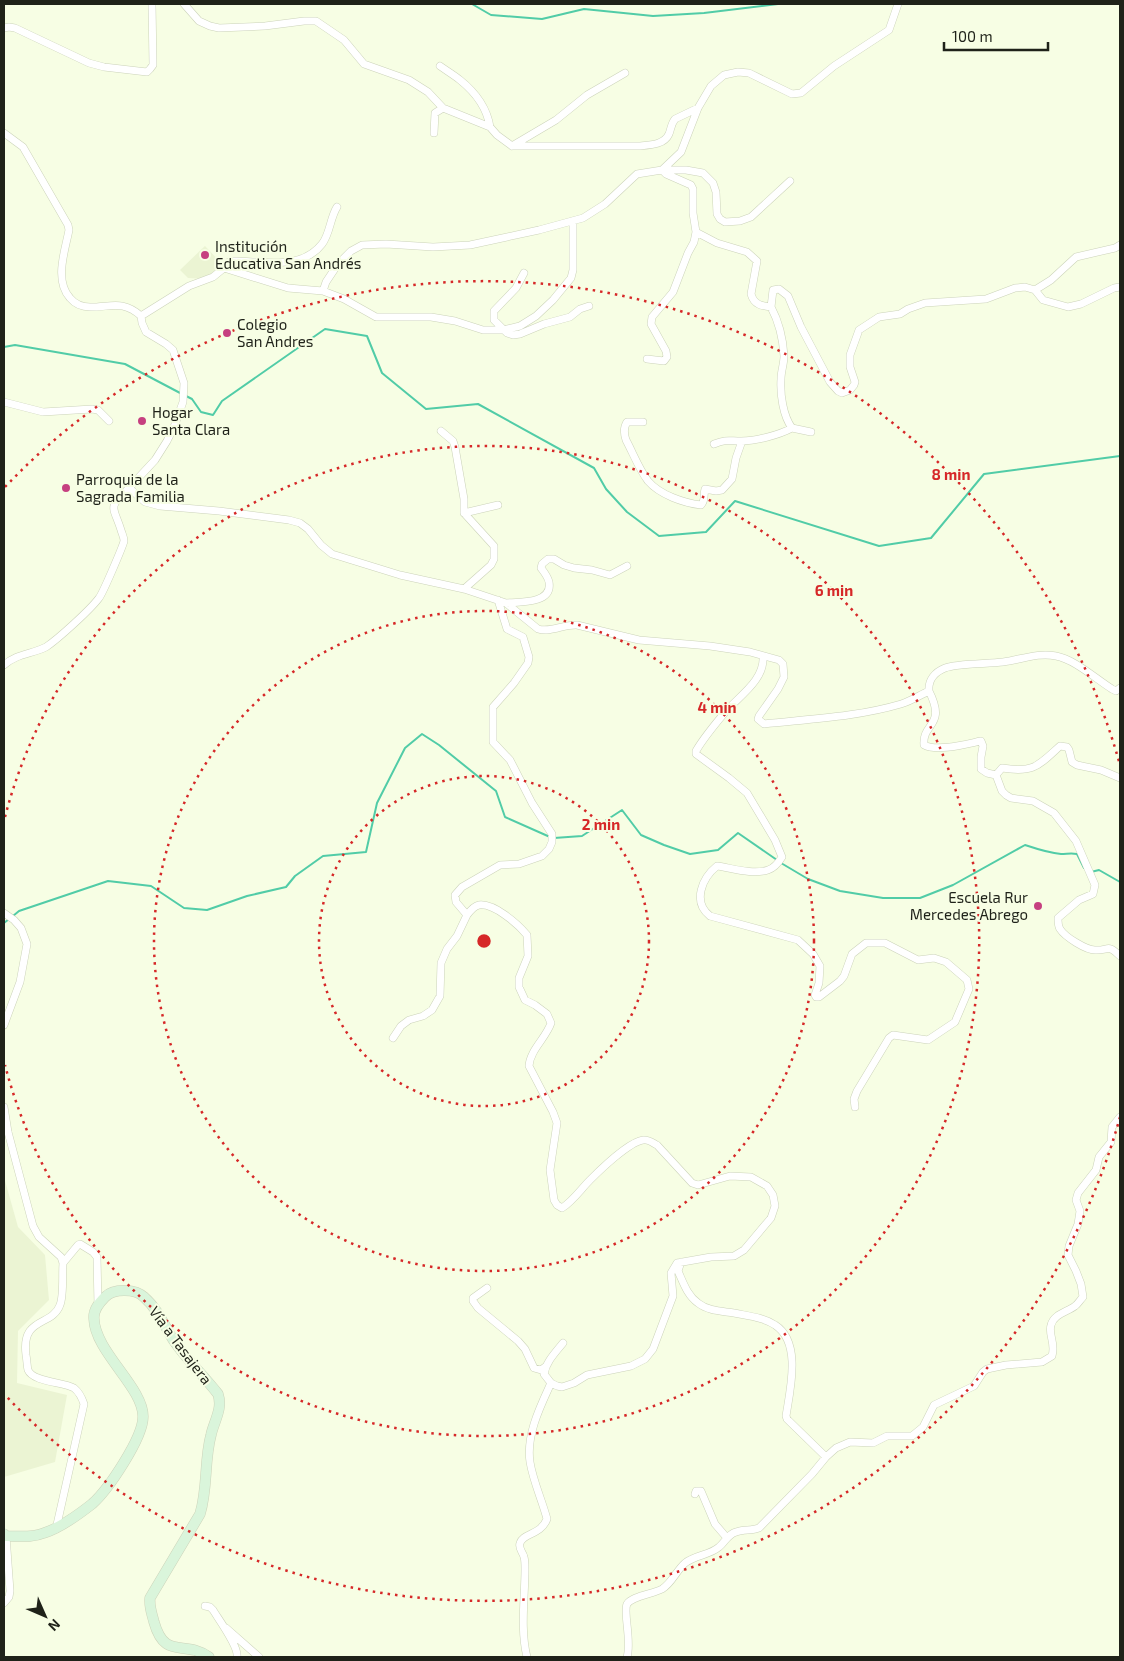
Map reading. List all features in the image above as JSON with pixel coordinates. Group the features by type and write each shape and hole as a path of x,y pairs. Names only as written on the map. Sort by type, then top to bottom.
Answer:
{"street":[{"path":"4,28 15,28 89,63 104,67 147,72 153,65 152,4"},
{"path":"184,4 200,21 219,28 316,21 344,40 364,64 410,80 428,92 443,108 490,127 512,146 639,146 660,143 668,137 673,122 676,119 698,108"},
{"path":"662,170 681,152 698,108 712,86 724,75 729,72 749,73 792,94 801,93 834,66 889,30 898,4"},
{"path":"440,66 463,82 483,105 488,115 490,127"},
{"path":"512,146 556,120 586,95 625,73"},
{"path":"434,132 435,113 443,108"},
{"path":"4,133 23,147 68,225 69,230 61,279 67,295 80,306 88,308 114,304 127,307 141,316 146,332 170,346 184,383 183,402 168,441 155,460 118,498 113,506 124,541 100,597 44,648 20,656 4,665"},
{"path":"647,359 664,361 667,357 651,321 652,317 673,292 688,252 694,242 696,232 693,213 693,189 687,182 666,174 662,170"},
{"path":"323,291 326,282 338,264 351,251 362,245 386,244 433,247 470,245 539,230 584,218 605,204 637,174 662,170 686,170 703,173 713,183 716,192 717,214 725,222 740,222 751,217 790,181"},
{"path":"141,316 189,286 213,277 233,260 287,263 305,258 323,243 333,213 337,207"},
{"path":"224,268 288,288 323,291 344,299 376,317 431,317 454,321 483,330 503,330 520,326 536,316 553,300 571,278 573,270 573,221"},
{"path":"696,232 709,240 747,252 753,256 757,261 757,265 751,294 753,299 761,306 772,307"},
{"path":"1035,290 1051,280 1076,257 1115,248 1120,245"},
{"path":"524,273 516,288 494,311 494,320 503,330 513,335 520,334 544,324 570,317 580,309 589,306"},
{"path":"792,428 787,419 782,398 783,345 780,328 772,307 773,290 779,289 788,296 801,327 830,382 842,393 850,390 855,382 850,367 850,355 859,330 879,317 900,314 925,303 986,300 1015,288 1025,287 1035,290 1043,300 1068,307 1080,304 1120,287"},
{"path":"4,402 43,412 98,410 109,421"},
{"path":"643,422 627,422 624,434 645,475 654,486 663,492 682,501 694,504 701,505 703,503 705,500 705,489 722,490 732,479 742,441"},
{"path":"714,444 727,440 742,441 778,435 792,428 811,432"},
{"path":"441,431 453,441 455,447 464,513 494,546 495,552 491,565 464,590"},
{"path":"129,488 145,502 160,506 289,520 308,529 321,545 332,554 502,601 536,601 547,593 549,580 541,568 548,558 574,568 610,575 627,566"},
{"path":"464,513 498,505"},
{"path":"502,601 538,629 544,630 577,625 639,640 710,646 750,652 779,660 783,664 784,677 759,716 758,719 764,724 867,712 903,703 929,691"},
{"path":"467,915 456,902 455,894 462,887 500,865 519,864 534,860 549,849 552,842 552,834 532,803 510,760 493,742 493,707 524,670 529,657 522,637 507,629 505,625 502,601"},
{"path":"996,775 981,769 981,757 984,746 981,741 932,748 924,745 923,741 935,720 936,710 929,691 929,684 939,672 948,667 1002,662 1045,654 1067,659 1112,690 1116,691 1120,688"},
{"path":"763,656 763,663 759,674 727,710 696,754 747,793 782,857 769,870 752,871 717,866 708,873 701,889 701,906 704,911 710,916 798,940 813,954 820,966 819,983 815,995 819,997 840,981 844,976 852,954 866,943 885,943 918,960 934,958 946,962 967,980 969,984 969,989 954,1022 928,1040 893,1035 889,1038 857,1091 854,1099 855,1107"},
{"path":"996,775 1002,768 1025,770 1038,766 1060,746 1063,746 1069,750 1072,762 1077,765 1101,770 1120,778"},
{"path":"996,775 1002,791 1010,798 1033,801 1054,813 1076,841 1095,885 1093,894 1079,900 1058,918 1059,928 1068,937 1092,950 1108,947 1120,956"},
{"path":"393,1038 401,1026 409,1020 423,1016 432,1010 440,996 440,963 446,949 458,936 467,915 472,909 479,905 490,907 516,923 527,935 528,956 519,978 519,987 525,1000 547,1014 551,1023 548,1032 529,1060 529,1066 557,1123 550,1170 554,1200 557,1206 562,1208 567,1205 590,1180 630,1145 643,1140 651,1141 657,1145 692,1183 698,1184 730,1176 751,1177 767,1186 773,1195 775,1206 771,1218 744,1250 734,1256 677,1263 671,1273 673,1296 650,1354 645,1358 631,1366 587,1375 568,1386 557,1386 551,1383 544,1374 545,1367 563,1344"},
{"path":"4,913 14,920 20,928 27,944 20,982 4,1025"},
{"path":"4,1107 15,1161 33,1226 39,1237 61,1257 63,1263 60,1306 52,1315 34,1326 27,1335 28,1371 33,1377 73,1388 79,1393 84,1404 56,1529"},
{"path":"627,1657 629,1636 626,1609 632,1599 664,1588 670,1583 682,1565 691,1558 719,1548 727,1538 738,1531 759,1528 836,1448 850,1442 873,1443 887,1436 912,1436 923,1427 934,1405 974,1386 983,1372 1006,1364 1042,1362 1052,1356 1055,1348 1051,1336 1051,1325 1059,1315 1075,1306 1083,1297 1078,1277 1068,1255 1069,1246 1078,1224 1080,1211 1076,1200 1078,1192 1096,1170 1099,1157 1110,1142 1112,1128 1120,1117"},
{"path":"4,1603 9,1597 10,1591 5,1535 41,1534 56,1529 93,1503 113,1479 136,1443 144,1416 139,1400 100,1341 94,1319 98,1305 96,1254 80,1244 63,1263"},
{"path":"681,1262 678,1271 690,1296 698,1303 707,1309 762,1318 776,1325 787,1339 793,1362 786,1416 826,1457"},
{"path":"487,1288 473,1298 478,1308 521,1345 534,1368 541,1370 545,1367"},
{"name":"Vía a Tasajera","path":"98,1305 108,1294 126,1290 143,1296 156,1311 175,1343 218,1394 221,1403 211,1435 206,1464 204,1500 200,1514 150,1598 149,1605 158,1636 164,1643 171,1647 196,1650 209,1657"},
{"path":"527,1657 523,1594 525,1568 520,1541 525,1536 540,1530 548,1518 530,1461 531,1440 538,1411 551,1383"},
{"path":"695,1494 696,1491 701,1492 715,1524 727,1538"},
{"path":"205,1606 214,1610 238,1653 238,1657"},
{"path":"224,1628 230,1631 259,1657"}],"shaded area":[{"name":"Institución Educativa San Andrés","path":"205,246 222,264 206,279 188,278 180,270"},
{"path":"4,1177 18,1227 45,1255 49,1300 18,1331 17,1383 67,1395 55,1462 4,1477"}],"waterway":[{"path":"472,4 491,15 542,19 584,9 653,16 704,13 778,4"},
{"path":"186,396 192,399 201,412 213,415 222,401 325,329 367,336 382,373 426,409 478,404 594,468 606,489 627,512 659,536 706,532 735,501 879,546 931,538 984,474 1120,456"},
{"path":"4,347 15,345 125,364 182,394"},
{"path":"13,916 19,911 108,881 151,886 184,908 207,910 247,896 286,887 295,876 323,856 366,852 377,803 405,748 422,734 439,745 496,791 505,817 550,837"},
{"path":"554,838 582,836 622,810 641,835 690,854 718,850 738,833 777,860"},
{"path":"781,863 808,879 840,891 883,898 920,898 953,885 1025,845 1052,853 1077,854 1084,868"},
{"path":"1091,872 1099,870 1120,882"},
{"path":"4,923 9,919"}],"place":[{"name":"Institución Educativa San Andrés","path":"205,255"},
{"name":"Colegio San Andres","path":"227,333"},
{"name":"Hogar Santa Clara","path":"142,421"},
{"name":"Parroquia de la Sagrada Familia","path":"66,488"},
{"name":"Escuela Rur Mercedes Abrego","path":"1038,906"}]}
